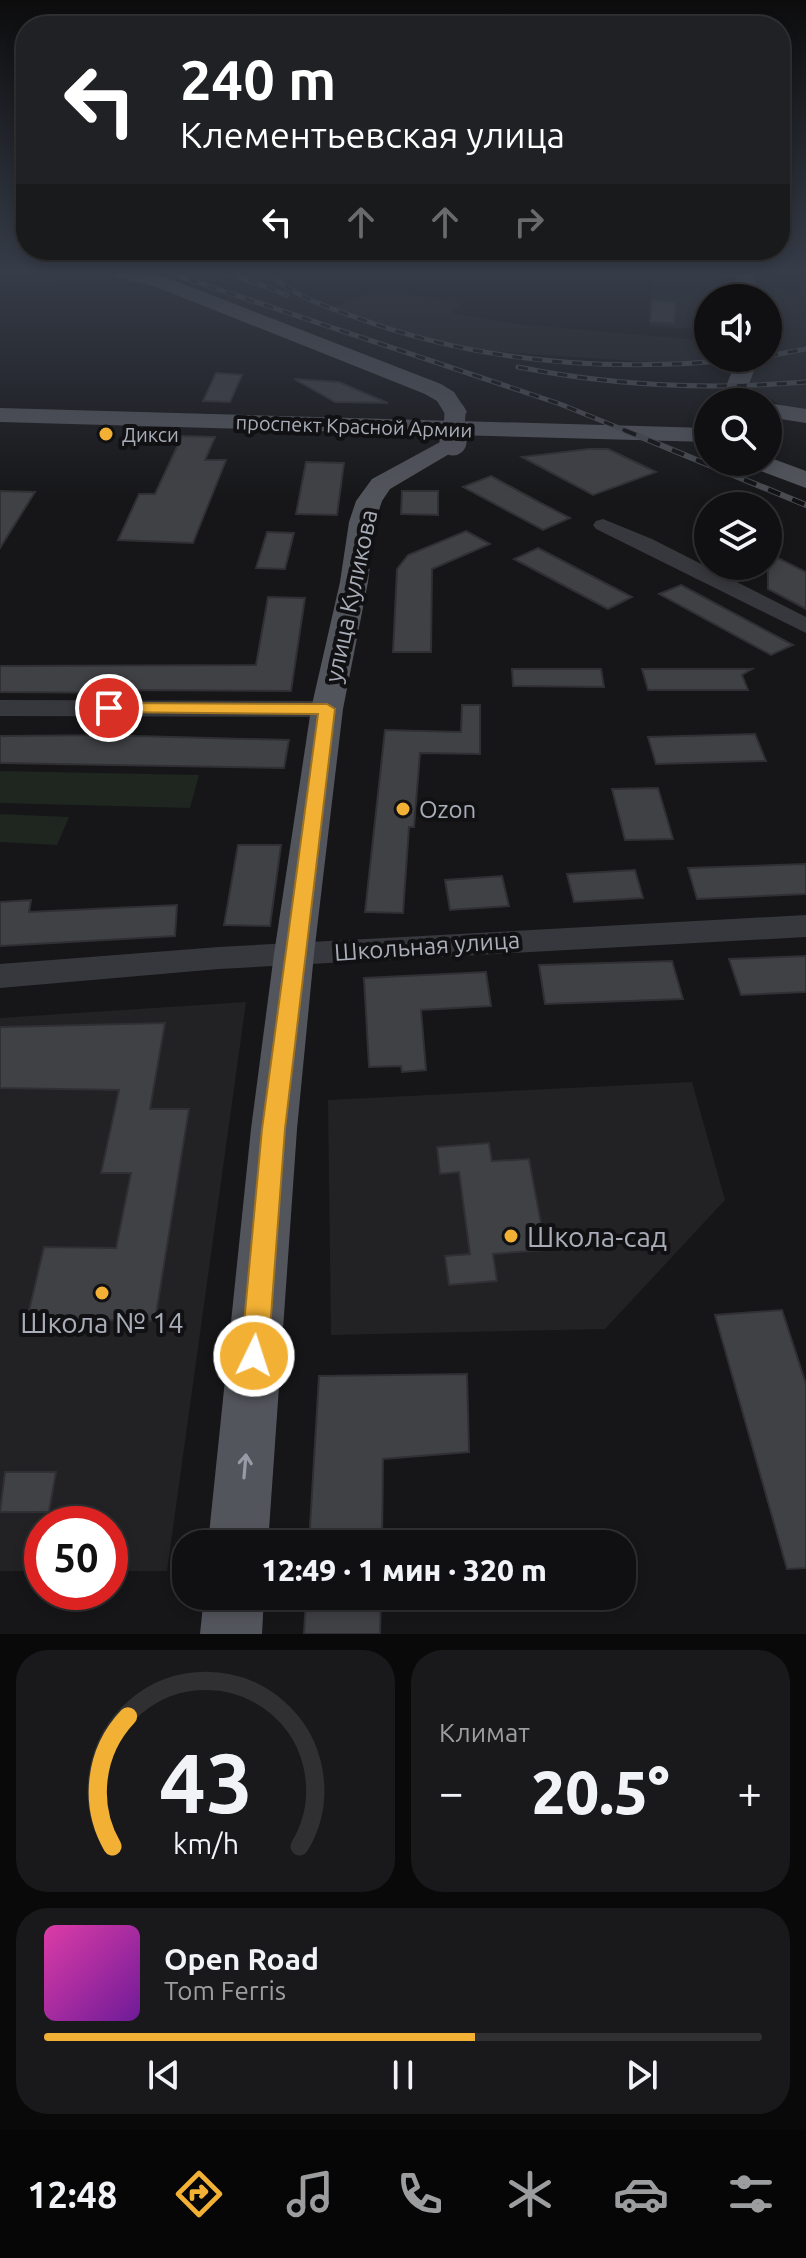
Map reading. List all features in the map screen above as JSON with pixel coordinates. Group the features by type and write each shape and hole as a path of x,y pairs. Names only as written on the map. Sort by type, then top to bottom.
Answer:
{"main road":[{"name":"улица Куликова","path":"239,1530 274,1129 294,954 326,717 354,582 362,522 369,501 381,484 447,445 455,412 446,397 433,389 332,349"},
{"name":"проспект Красной Армии","path":"0,408 694,426"},
{"path":"782,412 806,416"},
{"name":"проспект Красной Армии","path":"0,415 694,435"},
{"path":"782,431 802,435"},
{"path":"782,471 806,480"},
{"path":"231,1634 233,1610"}],"street":[{"path":"603,525 645,543 806,626"},
{"path":"0,708 326,717"},
{"name":"Школьная улица","path":"0,976 294,954 806,926"}],"shaded area":[{"path":"483,349 694,349 694,361 648,362"},
{"path":"782,349 806,349 806,410 782,406 782,388 754,388 747,383 750,372 782,372"},
{"path":"0,771 199,775 190,808 0,803"},
{"path":"0,814 69,817 57,845 0,842"},
{"name":"Школа № 14","path":"246,1002 167,1571 128,1571 128,1506 24,1506 24,1571 0,1571 0,1018"},
{"name":"Школа-сад","path":"692,1082 725,1200 605,1329 331,1335 328,1100"}],"building":[{"path":"216,373 242,375 230,402 203,401"},
{"path":"294,379 339,382 388,403 335,402"},
{"path":"182,436 215,437 205,460 226,460 193,543 118,540 139,494 155,494"},
{"path":"608,449 656,472 593,495 522,457"},
{"path":"306,462 344,463 337,515 296,514"},
{"path":"491,476 570,518 543,530 463,487"},
{"path":"0,491 35,492 0,548"},
{"path":"402,491 438,491 438,515 401,514"},
{"path":"466,531 490,544 432,569 431,652 393,652 397,569 408,555"},
{"path":"267,532 294,533 285,569 256,568"},
{"path":"538,548 632,597 608,609 514,559"},
{"path":"782,560 806,572 806,609 768,589 768,580 782,580"},
{"path":"681,585 793,645 771,655 659,594"},
{"path":"268,597 305,598 291,691 0,692 0,666 256,665"},
{"path":"512,669 601,669 604,687 513,686"},
{"path":"642,669 752,669 742,675 748,690 648,690"},
{"path":"462,705 480,705 480,754 420,753 414,827 409,827 403,913 365,912 385,730 461,732"},
{"path":"755,734 766,761 656,764 648,737"},
{"path":"116,735 289,740 284,768 0,763 0,736"},
{"path":"658,788 673,839 625,840 612,789"},
{"path":"238,845 281,845 270,926 224,925"},
{"path":"806,864 806,894 697,899 688,868"},
{"path":"635,870 643,898 574,902 567,874"},
{"path":"502,876 509,906 450,910 445,880"},
{"path":"31,900 29,912 177,905 175,936 0,946 0,902"},
{"path":"806,956 806,992 741,995 729,959"},
{"path":"672,961 683,999 545,1004 539,965"},
{"path":"486,972 491,1006 421,1010 426,1070 402,1072 401,1066 369,1067 364,978"},
{"path":"165,1023 150,1109 189,1109 155,1321 27,1319 44,1247 116,1248 131,1173 101,1173 119,1090 0,1088 0,1027"},
{"path":"489,1143 492,1161 529,1159 546,1250 493,1254 497,1281 449,1285 445,1256 470,1254 459,1172 440,1174 437,1147"},
{"path":"782,1310 806,1384 806,1568 787,1569 715,1315"},
{"path":"467,1374 469,1452 383,1459 382,1530 310,1530 319,1376"},
{"path":"5,1472 56,1472 50,1506 24,1506 24,1512 0,1512"},
{"path":"305,1610 381,1610 380,1634 304,1634"}],"railway":[{"path":"397,349 560,404 629,432"},
{"path":"471,349 552,361 694,363"},
{"path":"782,353 805,349"},
{"path":"518,367 661,385 733,386 806,382"},
{"path":"624,430 806,505"}],"place":[{"name":"Дикси","path":"106,434"},
{"name":"Ozon","path":"403,809"},
{"name":"Школа-сад","path":"511,1236"},
{"name":"Школа № 14","path":"102,1293"}],"route":[{"path":"109,708 327,709 274,1129 254,1356"}]}
